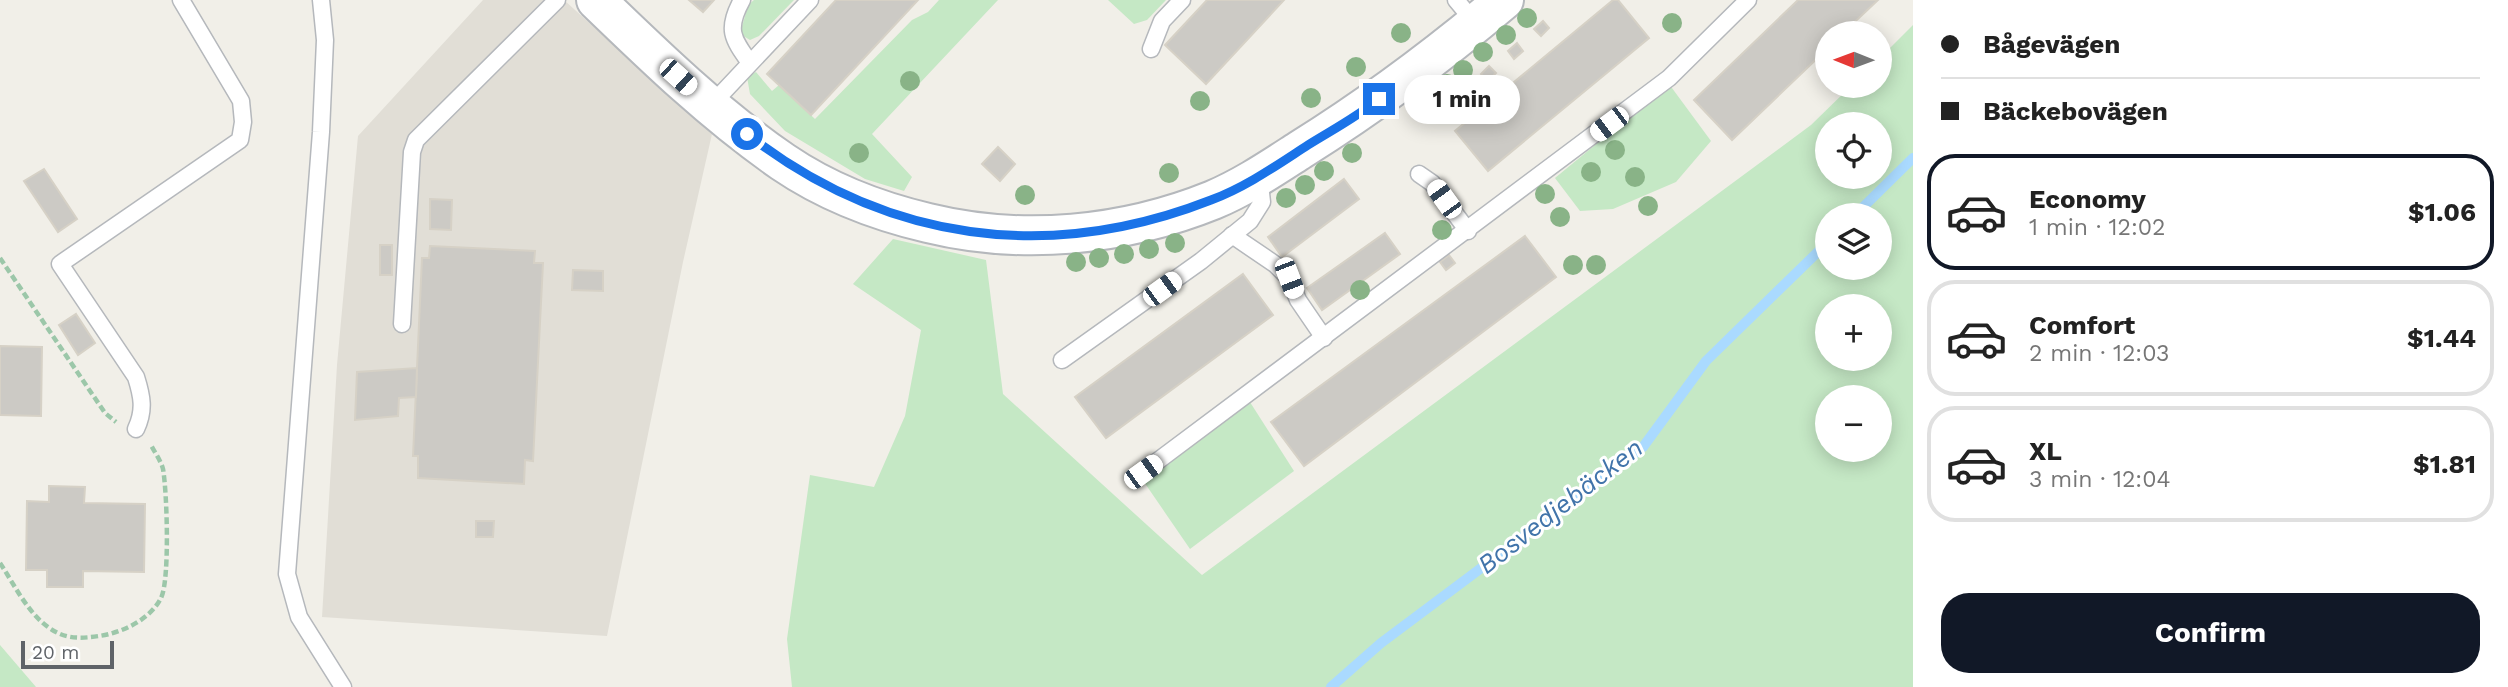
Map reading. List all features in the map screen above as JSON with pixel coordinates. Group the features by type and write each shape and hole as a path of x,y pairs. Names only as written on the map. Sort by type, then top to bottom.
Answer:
{"street":[{"path":"596,0 710,106 784,163 840,194 909,218 958,230 998,235 1044,236 1136,224 1214,199 1259,176 1367,109 1479,8"}],"lane":[{"path":"136,429 142,417 143,398 136,377 60,264 240,140 243,122 241,101 181,0"},
{"path":"321,0 325,40 321,132 287,574 299,617 343,687"},
{"path":"402,324 412,152 416,140 557,0"},
{"path":"742,0 732,18 734,41 750,63"},
{"path":"710,106 810,0"},
{"path":"1151,49 1162,21 1182,0"},
{"path":"1143,472 1669,78 1748,0"},
{"path":"1419,174 1432,183 1468,231"},
{"path":"1062,360 1201,261 1258,212 1262,202 1259,176"},
{"path":"1232,235 1276,265 1289,278 1298,300 1324,338"}],"path":[{"path":"0,258 105,413 120,425 136,429 149,441 163,466 166,497 162,596 152,610 132,626 104,635 67,638 47,627 28,607 0,563"}],"shaded area":[{"path":"483,0 564,0 712,134 683,262 607,636 322,617 337,365 358,136"}],"green space":[{"path":"754,0 794,0 759,36 750,40 740,34 748,5"},
{"path":"939,0 998,0 872,134 912,177 904,191 865,179 785,131 750,94 747,77 756,72 772,91 779,85 815,119 912,20 928,12"},
{"path":"1108,0 1166,0 1147,20 1134,24"},
{"path":"1913,25 1913,687 792,687 787,639 810,475 874,487 905,416 921,330 853,284 893,239 986,260 1003,394 1202,575 1815,121 1815,189 1892,189 1892,112 1824,112 1839,98 1892,98 1892,46"},
{"path":"1669,84 1711,141 1676,182 1613,209 1580,211 1555,178"},
{"path":"1248,399 1294,471 1190,549 1144,482"},
{"path":"0,645 36,687 0,687"}],"building":[{"path":"689,0 714,0 703,12"},
{"path":"836,0 918,0 811,115 767,74"},
{"path":"1207,0 1284,0 1206,84 1165,45"},
{"path":"1613,0 1618,0 1649,38 1488,171 1455,131"},
{"path":"1798,0 1878,0 1856,21 1815,21 1815,60 1732,140 1694,100"},
{"path":"1543,21 1549,28 1541,36 1534,29"},
{"path":"1517,43 1523,51 1514,59 1508,51"},
{"path":"1489,66 1496,73 1488,81 1481,74"},
{"path":"1462,88 1468,95 1459,102 1453,95"},
{"path":"998,147 1015,164 1000,181 982,164"},
{"path":"44,169 77,219 58,232 24,181"},
{"path":"1344,179 1359,199 1282,257 1268,237"},
{"path":"430,199 452,200 451,230 430,229"},
{"path":"1385,233 1400,254 1322,310 1307,288"},
{"path":"1525,236 1556,277 1304,466 1271,422"},
{"path":"380,245 392,245 392,275 380,275"},
{"path":"430,246 535,251 534,263 543,263 533,461 525,460 524,484 418,478 418,456 413,456 422,258 429,258"},
{"path":"1449,255 1455,263 1446,270 1440,262"},
{"path":"573,270 603,271 603,291 572,290"},
{"path":"1243,274 1273,315 1106,438 1075,397"},
{"path":"76,314 95,343 78,355 59,325"},
{"path":"0,346 42,347 41,416 0,415"},
{"path":"417,368 416,397 399,398 398,416 355,420 357,372"},
{"path":"49,486 85,487 84,503 145,504 144,572 83,571 83,587 47,587 47,570 26,570 27,501 49,502"},
{"path":"476,521 494,521 493,537 476,537"}],"waterway":[{"name":"Bosvedjebäcken","path":"1867,203 1913,158"},
{"name":"Bosvedjebäcken","path":"1331,687 1381,643 1643,447 1706,361 1815,255"}],"route":[{"path":"747,134 784,163 840,194 874,208 958,230 998,235 1044,236 1136,224 1214,199 1259,176 1379,99"}]}
